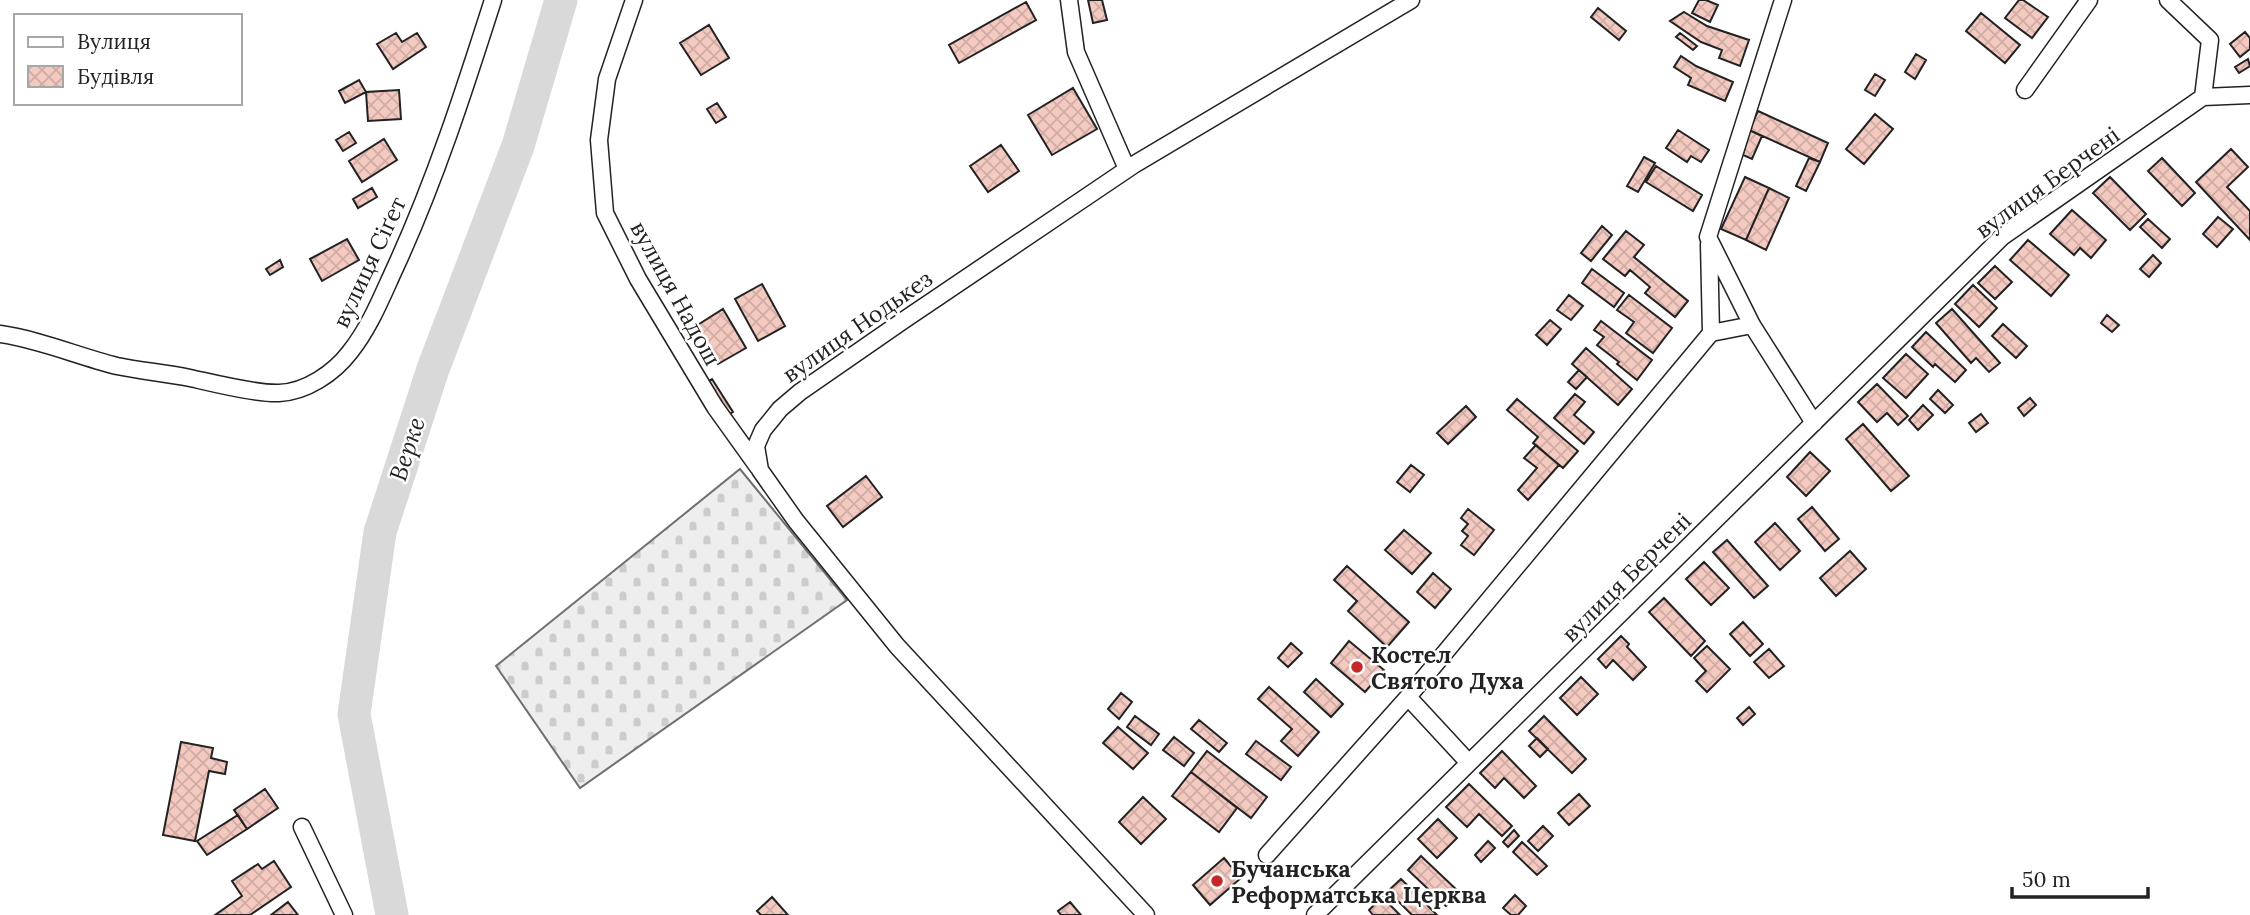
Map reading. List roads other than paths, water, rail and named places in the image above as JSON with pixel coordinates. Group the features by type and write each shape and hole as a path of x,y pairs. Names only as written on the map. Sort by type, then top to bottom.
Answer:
{"street":[{"name":"вулиця Сіґет","path":"0,334 27,338 118,366 156,370 218,384 278,393 299,389 322,377 351,351 371,319 400,257 455,119 493,0"},
{"name":"вулиця Надош","path":"634,0 607,79 599,140 605,213 638,279 715,407 760,470"},
{"path":"1069,0 1076,52 1127,169"},
{"name":"вулиця Нодькез","path":"760,470 756,446 763,430 780,409 800,392 1127,169 1411,0"},
{"path":"1711,333 1708,237 1783,0"},
{"path":"2025,90 2089,0"},
{"path":"2168,0 2210,40 2203,97 2250,95"},
{"name":"вулиця Берчені","path":"1315,915 2003,237 2203,97"},
{"path":"1708,237 1752,325 1814,423"},
{"path":"1267,855 1408,697 1711,333 1752,325"},
{"path":"760,470 796,521 897,646 1146,915"},
{"path":"1408,697 1469,764"},
{"path":"302,827 344,915"}],"waterway":[{"name":"Верке","path":"392,915 354,714 380,532 433,369 518,146 561,0"}],"place":[{"name":"Костел Святого Духа","path":"1357,667"},
{"name":"Бучанська Реформатська Церква","path":"1217,881"}]}
